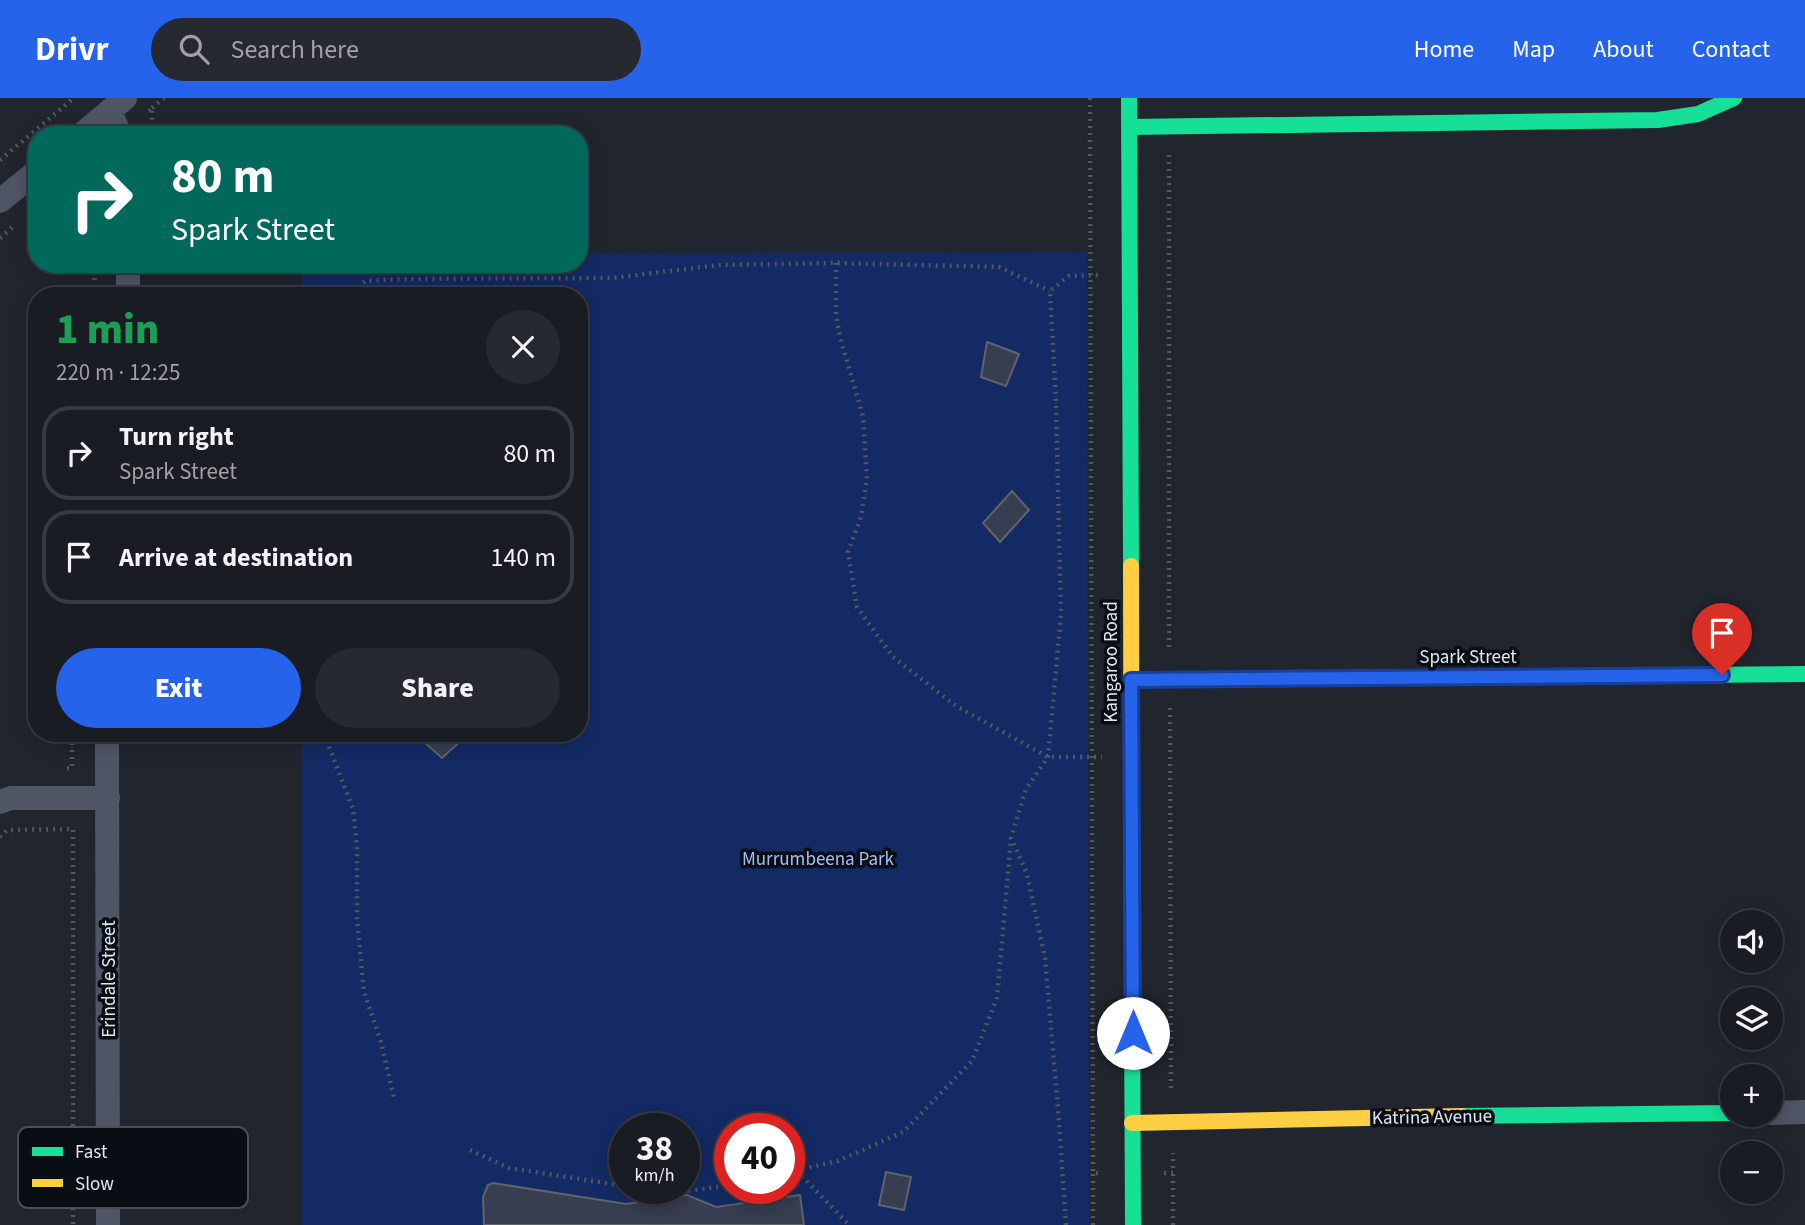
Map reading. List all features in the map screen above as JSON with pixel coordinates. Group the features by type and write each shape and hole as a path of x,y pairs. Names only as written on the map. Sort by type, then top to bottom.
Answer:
{"street":[{"name":"Kangaroo Road","path":"1129,98 1133,1225"},
{"path":"1129,127 1658,120 1691,116 1734,98"},
{"path":"92,126 118,104"},
{"path":"118,104 119,126"},
{"path":"0,201 28,178"},
{"name":"Spark Street","path":"1131,680 1805,674"},
{"name":"Erindale Street","path":"107,742 108,1127"},
{"path":"0,802 11,798 108,797"},
{"path":"1783,1112 1805,1112"},
{"name":"Katrina Avenue","path":"1132,1123 1720,1113"}],"path":[{"path":"41,126 74,98"},
{"path":"152,108 164,98"},
{"path":"1090,98 1093,1225"},
{"path":"0,160 28,137"},
{"path":"358,287 365,281 400,279 612,278 719,265 836,263 999,267 1050,291"},
{"path":"836,263 836,315 863,416 867,479 861,517 848,552 856,607 893,657 956,706 1048,757 1131,757"},
{"path":"1050,291 1069,276 1129,275"},
{"path":"805,1169 838,1161 904,1132 972,1061 997,998 1011,838 1026,789 1048,757 1061,614 1056,402 1050,291"},
{"path":"60,769 72,768 72,742"},
{"path":"328,742 353,809 357,847 357,919 365,992 381,1042 394,1098"},
{"path":"0,837 6,830 73,829 73,1127"},
{"path":"1011,838 1027,874 1045,958 1066,1225"},
{"path":"470,1150 509,1168 609,1184"},
{"path":"1094,1173 1132,1173"},
{"path":"1173,1173 1173,1225"},
{"path":"805,1179 849,1225"}],"green space":[{"name":"Murrumbeena Park","path":"1087,252 1089,1225 301,1225 301,742 588,742 588,287 302,287 302,273 588,273 588,253"}],"building":[{"path":"987,342 1019,354 1006,386 981,377"},
{"path":"1012,491 1029,510 1000,542 983,523"},
{"path":"424,742 460,742 442,758"},
{"path":"886,1172 911,1177 904,1210 879,1205"},
{"path":"493,1183 609,1201 609,1204 700,1204 700,1200 716,1207 737,1204 801,1204 804,1225 484,1225 483,1197 488,1185"}],"traffic: fast":[{"path":"1129,98 1131,566"},
{"path":"1129,127 1658,120 1698,114 1734,98"},
{"path":"1131,680 1805,674"},
{"path":"1132,1005 1133,1225"},
{"path":"1462,1116 1720,1113"}],"traffic: slow":[{"path":"1131,566 1132,1005"},
{"path":"1132,1123 1462,1116"}],"route":[{"path":"1133,1033 1131,680 1722,675"}]}
